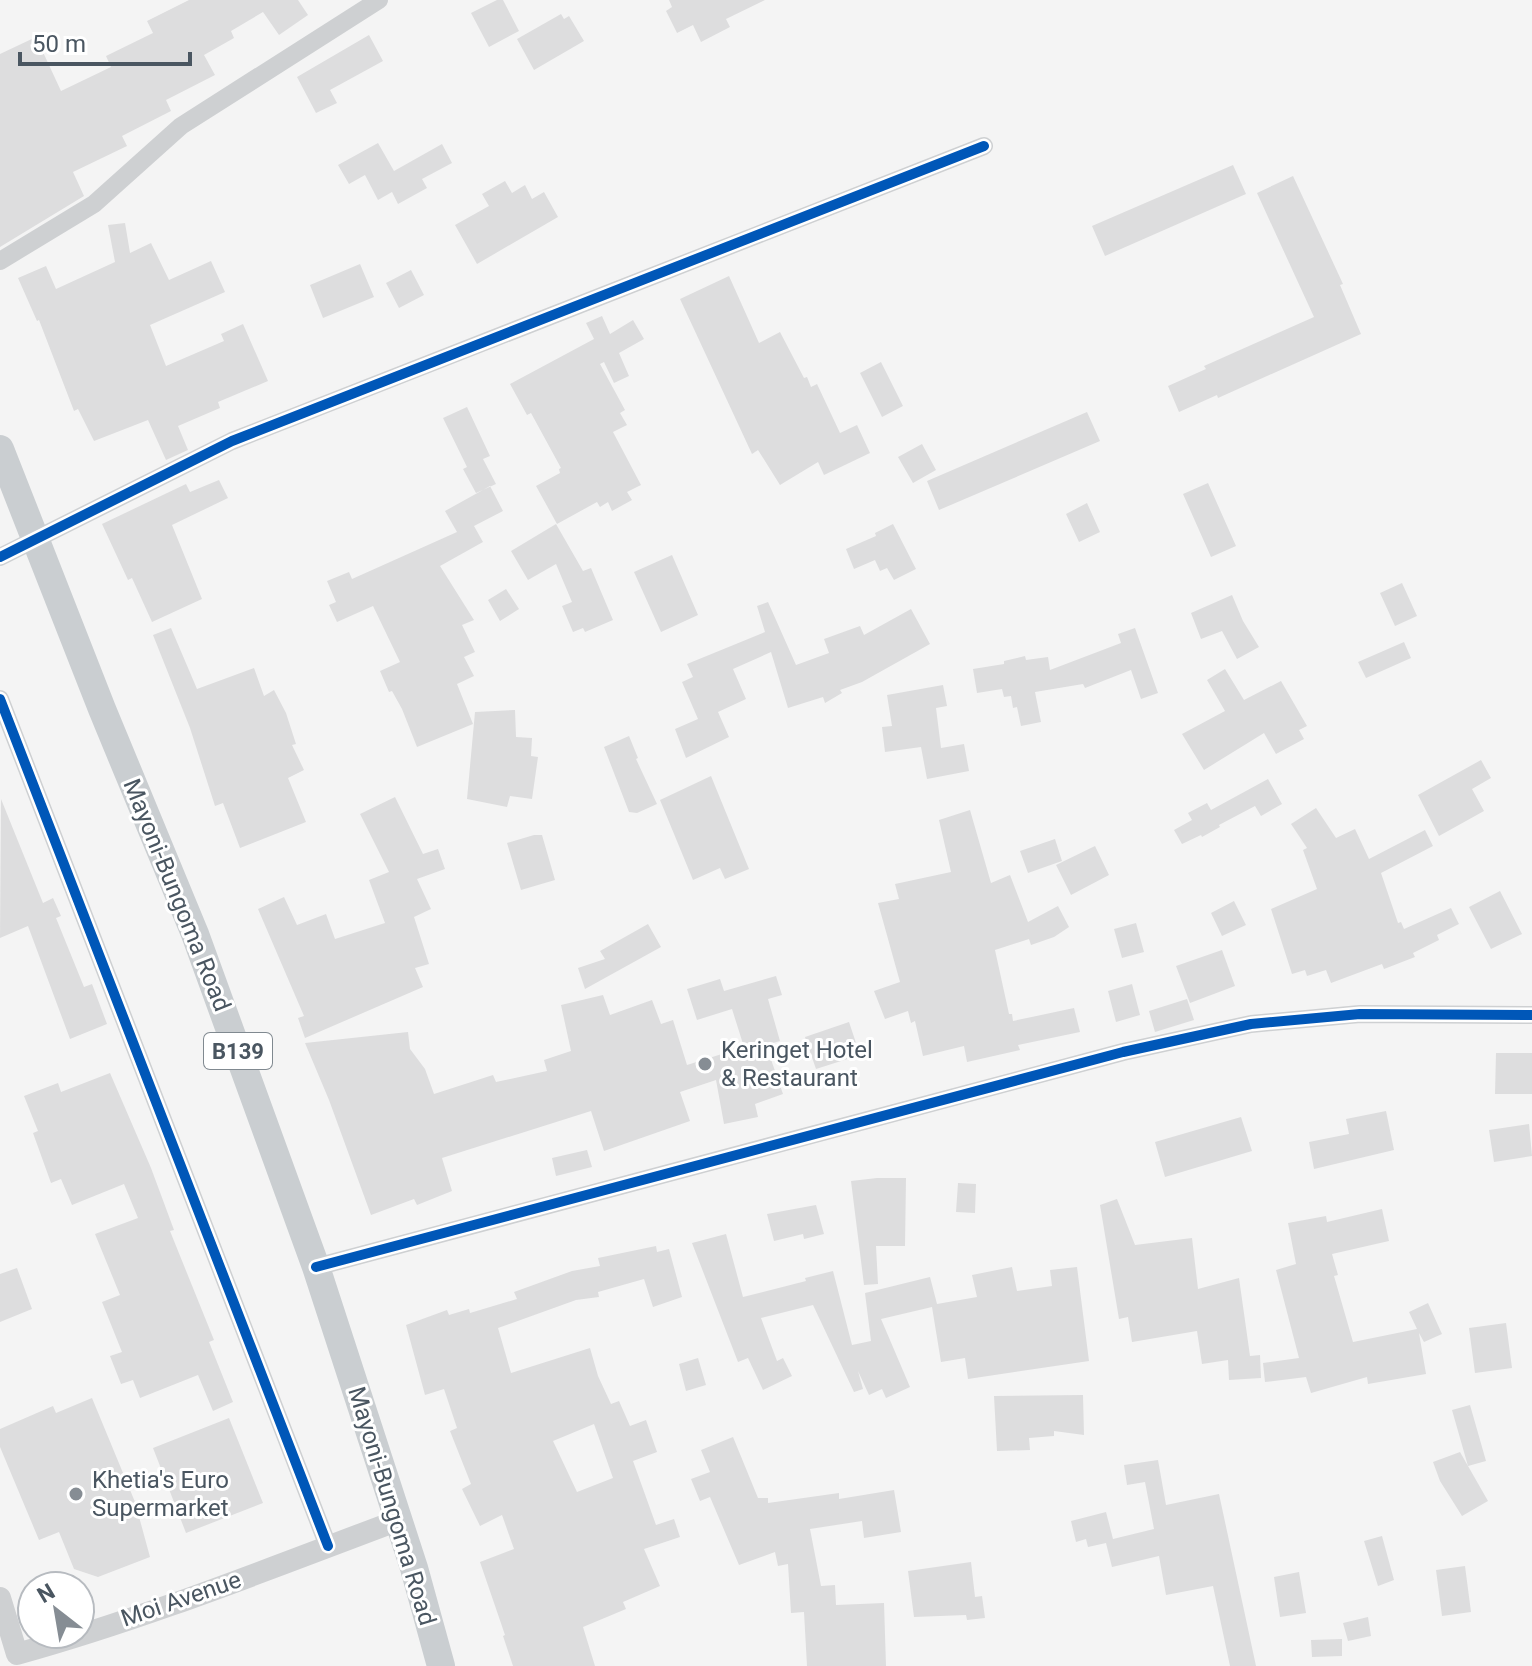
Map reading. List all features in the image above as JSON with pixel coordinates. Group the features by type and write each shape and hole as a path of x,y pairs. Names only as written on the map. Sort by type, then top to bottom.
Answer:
{"main road":[{"name":"Mayoni-Bungoma Road","path":"0,449 195,934 316,1267 399,1520 441,1666"}],"street":[{"path":"0,261 94,204 181,126 379,0"},
{"path":"0,557 232,441 984,146"},
{"path":"0,699 328,1546"},
{"path":"316,1267 1123,1052 1251,1024 1360,1014 1532,1015"},
{"name":"Moi Avenue","path":"0,1598 8,1658 188,1599 399,1520"}],"building":[{"path":"189,0 298,0 308,15 279,35 263,12 231,31 234,38 204,55 215,75 166,100 171,111 122,136 127,146 73,172 84,196 0,247 0,54 36,37 61,91 111,67 106,56 153,33 147,21"},
{"path":"503,0 519,31 489,47 471,13"},
{"path":"669,0 765,0 726,19 730,27 701,42 693,25 677,33 666,11 672,7"},
{"path":"561,14 564,19 569,16 584,41 534,70 517,39"},
{"path":"369,35 383,61 330,90 337,103 316,113 297,77"},
{"path":"378,143 394,171 442,144 452,163 422,179 427,188 398,204 392,192 378,200 365,175 349,184 338,165"},
{"path":"1233,165 1246,194 1105,256 1092,226"},
{"path":"1293,176 1343,284 1340,285 1361,334 1218,398 1217,395 1179,412 1168,386 1206,369 1204,366 1314,317 1257,193"},
{"path":"505,181 512,193 525,185 532,199 544,192 558,217 477,264 455,225 489,206 482,194"},
{"path":"125,223 130,253 151,243 169,280 211,261 225,292 150,325 166,366 224,341 221,334 243,324 268,381 218,402 220,408 178,426 188,450 166,460 148,420 94,441 78,409 74,411 39,320 18,278 46,266 56,289 115,262 108,225"},
{"path":"360,264 374,297 323,318 310,285"},
{"path":"411,270 424,295 399,308 386,283"},
{"path":"729,276 759,343 780,332 804,378 807,377 811,387 817,384 840,433 857,425 870,453 824,475 818,462 780,485 758,450 752,454 680,299"},
{"path":"602,316 610,334 633,320 644,339 619,353 629,376 614,383 604,362 600,364 625,410 620,413 627,425 613,432 641,485 627,492 632,500 612,511 608,502 600,507 597,502 557,524 536,486 560,473 561,468 531,413 527,415 510,384 594,339 586,323"},
{"path":"881,362 903,406 882,417 860,373"},
{"path":"467,407 490,456 483,459 496,484 476,493 443,418"},
{"path":"1087,412 1100,441 939,510 927,481"},
{"path":"922,444 936,470 913,483 898,457"},
{"path":"219,480 228,498 172,525 202,599 152,622 102,524 186,484 190,492"},
{"path":"1208,483 1236,546 1211,557 1183,494"},
{"path":"490,486 503,511 474,526 483,542 440,566 474,620 462,625 475,652 464,657 474,676 457,684 473,724 417,747 402,709 392,691 389,692 380,671 400,662 373,606 337,622 329,605 336,602 327,581 349,572 352,579 457,532 445,511"},
{"path":"1087,503 1100,532 1079,542 1066,514"},
{"path":"556,524 583,571 591,568 613,620 585,632 583,628 573,632 562,606 572,602 556,564 528,580 511,551"},
{"path":"893,524 916,569 894,580 887,568 880,571 875,560 854,569 846,549 876,536 875,533"},
{"path":"672,555 698,615 661,632 634,572"},
{"path":"1402,583 1417,616 1395,626 1380,593"},
{"path":"506,589 519,609 500,621 488,600"},
{"path":"1232,595 1259,647 1237,659 1222,631 1201,639 1191,613"},
{"path":"768,602 796,665 829,653 824,639 860,626 864,635 911,609 930,644 862,682 840,690 842,693 825,703 823,697 788,708 771,652 733,669 746,699 718,712 729,737 686,758 675,729 698,719 682,682 693,677 687,664 765,632 757,606"},
{"path":"171,628 197,689 254,668 264,696 274,690 286,713 296,744 292,745 304,770 288,778 306,822 240,848 223,803 215,806 190,728 153,635"},
{"path":"1135,628 1158,693 1141,699 1131,670 1085,688 1083,684 1035,692 1041,722 1021,726 1017,707 1013,708 1011,696 1004,697 1002,689 977,693 973,669 1004,664 1004,661 1025,656 1026,660 1048,657 1050,670 1121,643 1118,634"},
{"path":"1404,642 1411,658 1366,678 1358,662"},
{"path":"1225,669 1244,700 1281,681 1307,726 1299,730 1304,739 1276,754 1264,733 1204,770 1182,734 1225,711 1207,680"},
{"path":"943,685 947,706 936,708 941,748 964,744 969,771 927,779 921,747 885,752 882,727 892,726 887,695"},
{"path":"515,710 516,737 532,738 531,756 538,757 532,799 510,796 507,807 467,799 475,712"},
{"path":"629,736 657,804 637,813 629,812 604,747"},
{"path":"1481,760 1491,778 1472,789 1484,811 1439,836 1418,795"},
{"path":"711,776 749,869 725,879 720,868 693,880 660,800"},
{"path":"1268,779 1282,804 1261,816 1255,806 1202,837 1182,844 1174,830 1192,820 1188,813 1207,803 1211,810"},
{"path":"395,797 423,854 438,849 445,869 417,879 431,909 414,917 429,964 415,968 423,987 305,1038 298,1018 304,1016 258,909 284,897 297,925 326,914 335,939 385,923 369,880 389,872 360,814"},
{"path":"1,799 43,903 53,898 61,916 56,918 84,987 92,984 107,1024 70,1039 28,926 0,938"},
{"path":"1316,808 1336,838 1355,829 1369,859 1425,830 1433,846 1381,873 1398,923 1401,922 1404,929 1451,908 1459,924 1437,935 1439,940 1413,953 1415,957 1384,969 1382,964 1331,983 1326,970 1307,976 1305,970 1292,974 1271,909 1317,889 1303,850 1307,848 1291,824"},
{"path":"970,810 991,883 1010,875 1028,922 1058,906 1069,927 1054,937 1031,945 1029,939 995,950 1009,1014 1012,1014 1013,1021 1074,1008 1080,1032 1018,1045 1020,1050 967,1062 964,1046 923,1056 915,1021 911,1023 908,1011 885,1019 874,991 900,982 878,903 899,899 895,884 951,872 939,820"},
{"path":"542,835 555,880 521,890 507,843"},
{"path":"1055,839 1062,861 1028,873 1020,851"},
{"path":"1095,846 1109,875 1071,895 1056,865"},
{"path":"1500,891 1522,934 1491,949 1469,907"},
{"path":"1234,901 1246,925 1222,936 1211,913"},
{"path":"1136,923 1144,952 1122,958 1114,929"},
{"path":"648,924 661,947 585,989 578,968 605,959 600,951"},
{"path":"1222,950 1235,986 1190,1003 1176,966"},
{"path":"776,976 782,995 768,999 780,1041 766,1045 783,1094 755,1104 758,1117 724,1124 716,1080 680,1092 690,1121 604,1151 591,1111 442,1158 452,1191 417,1205 414,1199 371,1215 305,1043 408,1032 410,1049 425,1069 434,1094 493,1075 496,1082 547,1071 544,1060 571,1051 561,1005 603,995 610,1015 652,1000 661,1024 673,1020 687,1065 744,1047 732,1009 697,1020 687,989 720,979 724,991"},
{"path":"1132,984 1140,1015 1116,1022 1108,991"},
{"path":"1187,999 1194,1020 1155,1032 1149,1011"},
{"path":"849,1022 860,1055 816,1069 805,1037"},
{"path":"1496,1053 1532,1053 1532,1094 1495,1094"},
{"path":"110,1073 151,1168 174,1230 170,1231 214,1340 209,1342 233,1402 213,1411 198,1375 140,1398 133,1380 121,1384 110,1356 122,1352 102,1302 120,1295 95,1234 138,1218 124,1184 72,1205 61,1179 51,1183 33,1133 38,1131 24,1096 58,1083 61,1092"},
{"path":"1386,1111 1394,1150 1314,1169 1309,1142 1349,1134 1346,1119"},
{"path":"1241,1117 1252,1151 1165,1177 1155,1142"},
{"path":"1529,1124 1532,1156 1494,1162 1489,1130"},
{"path":"587,1150 592,1167 556,1176 552,1158"},
{"path":"906,1178 905,1246 876,1246 878,1284 864,1285 851,1181"},
{"path":"958,1183 976,1184 975,1213 956,1212"},
{"path":"1117,1199 1135,1245 1192,1238 1198,1289 1239,1278 1250,1356 1260,1355 1261,1378 1229,1380 1228,1360 1202,1364 1197,1331 1132,1342 1128,1317 1119,1319 1100,1205"},
{"path":"816,1205 824,1234 804,1239 803,1234 774,1241 767,1214"},
{"path":"1382,1209 1389,1241 1332,1254 1338,1275 1334,1276 1353,1342 1417,1329 1409,1312 1428,1303 1442,1334 1424,1342 1419,1333 1426,1374 1368,1384 1367,1377 1311,1393 1306,1377 1265,1382 1263,1363 1299,1358 1276,1270 1296,1264 1288,1223 1326,1216 1327,1222"},
{"path":"726,1234 743,1297 833,1271 852,1345 871,1341 865,1293 930,1277 937,1304 977,1297 972,1275 1012,1267 1017,1291 1052,1286 1050,1270 1077,1267 1089,1361 968,1379 965,1358 941,1362 932,1307 881,1319 910,1387 886,1398 882,1389 869,1395 858,1371 863,1389 854,1392 813,1305 761,1318 777,1361 783,1358 792,1376 763,1390 748,1358 738,1362 692,1243"},
{"path":"656,1246 657,1252 669,1249 682,1297 653,1307 644,1279 598,1292 599,1297 576,1300 498,1328 511,1373 590,1348 611,1404 619,1401 630,1426 646,1420 657,1452 633,1461 656,1525 674,1519 680,1537 644,1549 660,1586 623,1602 626,1609 583,1627 595,1666 513,1666 480,1562 514,1549 502,1515 480,1526 462,1489 471,1484 450,1431 457,1428 444,1389 425,1395 406,1325 447,1310 449,1315 469,1309 470,1313 517,1299 514,1292 572,1271 600,1266 598,1258","holes":["594,1424 613,1478 577,1492 553,1441"]},
{"path":"17,1268 32,1309 0,1322 0,1274"},
{"path":"1506,1323 1512,1368 1475,1373 1469,1328"},
{"path":"698,1358 706,1385 686,1391 679,1364"},
{"path":"1083,1395 1084,1435 1054,1431 1054,1436 1029,1438 1030,1450 997,1451 994,1396"},
{"path":"92,1398 135,1502 150,1557 98,1577 96,1570 74,1569 59,1532 39,1540 0,1447 0,1429 53,1406 56,1413"},
{"path":"1470,1405 1486,1461 1468,1466 1452,1410"},
{"path":"229,1418 263,1503 186,1533 153,1448"},
{"path":"733,1437 758,1498 768,1498 768,1503 839,1493 839,1499 894,1490 901,1532 864,1538 862,1521 810,1529 821,1586 835,1585 836,1605 884,1603 886,1666 807,1666 804,1612 791,1613 788,1564 778,1566 775,1552 739,1565 710,1497 700,1501 691,1479 710,1472 701,1450"},
{"path":"1460,1452 1488,1501 1462,1516 1440,1481 1433,1462"},
{"path":"1158,1460 1166,1505 1219,1494 1256,1666 1230,1666 1213,1586 1166,1595 1159,1556 1112,1567 1106,1543 1088,1547 1086,1539 1076,1542 1071,1521 1106,1512 1113,1539 1154,1529 1145,1482 1127,1485 1124,1465"},
{"path":"1382,1536 1394,1580 1378,1586 1364,1541"},
{"path":"971,1562 975,1597 982,1596 985,1618 967,1620 966,1615 914,1617 908,1571"},
{"path":"1465,1566 1471,1612 1442,1616 1436,1570"},
{"path":"1299,1572 1306,1613 1280,1617 1274,1577"},
{"path":"1368,1617 1371,1636 1348,1641 1343,1623"},
{"path":"1342,1639 1342,1656 1312,1657 1311,1640"}],"cycle path":[{"path":"0,557 232,441 984,146"},
{"path":"0,699 328,1546"},
{"path":"316,1267 1123,1052 1251,1024 1360,1014 1532,1015"}],"place":[{"name":"Keringet Hotel & Restaurant","path":"705,1064"},
{"name":"Khetia's Euro Supermarket","path":"76,1494"}]}
